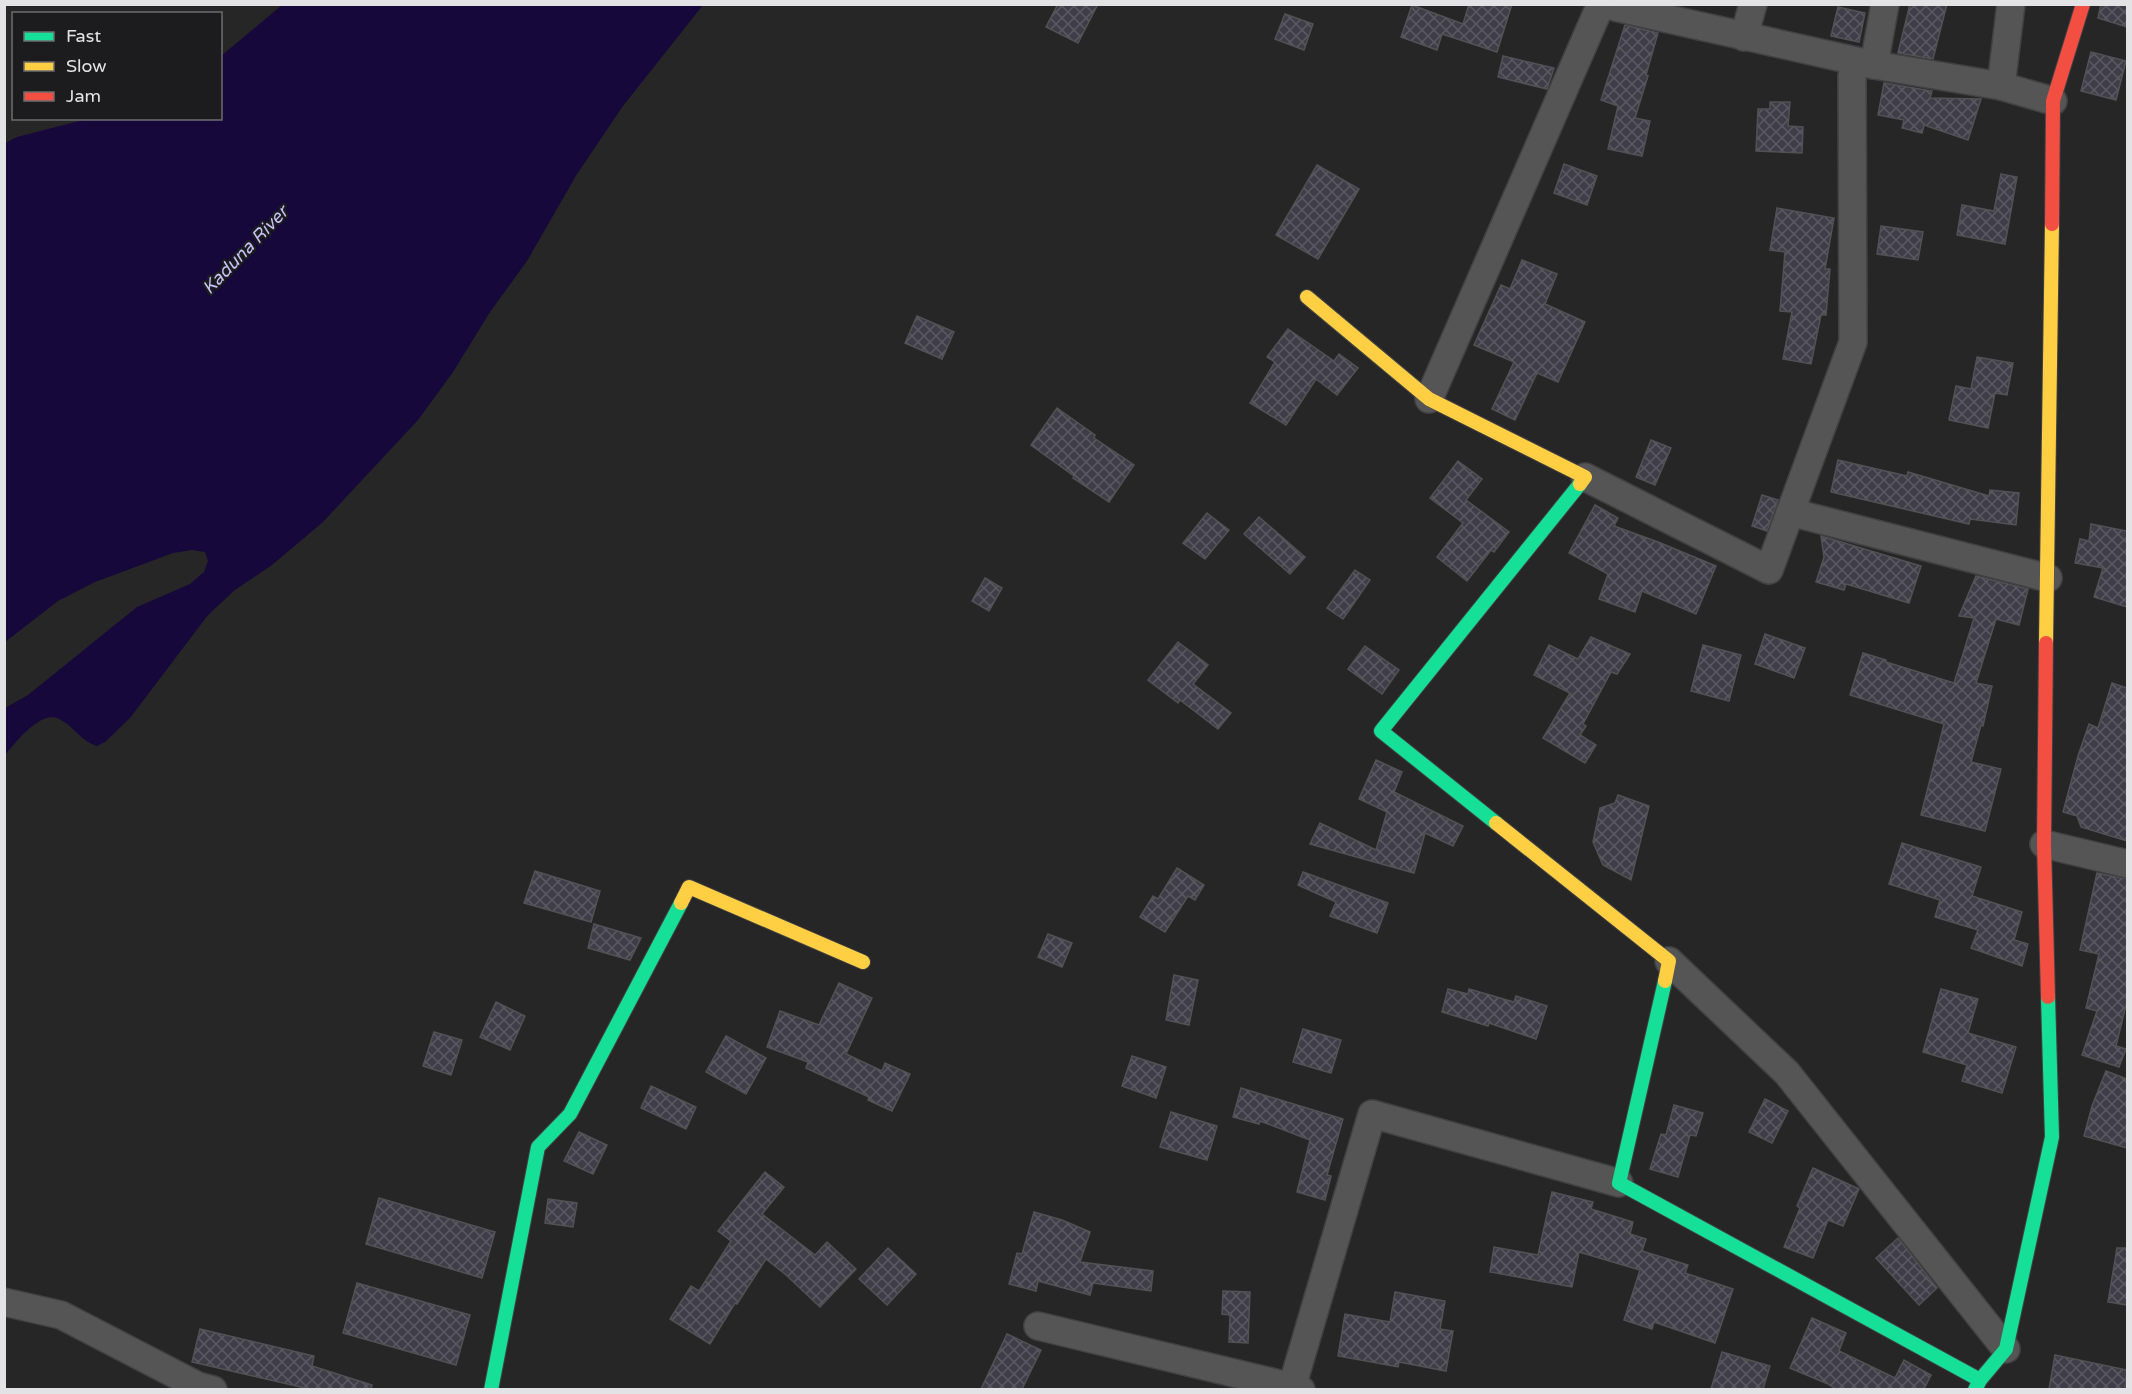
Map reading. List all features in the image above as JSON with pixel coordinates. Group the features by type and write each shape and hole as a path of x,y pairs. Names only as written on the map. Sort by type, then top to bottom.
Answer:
{"street":[{"path":"1744,36 1753,4"},
{"path":"1307,297 1429,399 1769,570 1853,342 1863,71 1885,4"},
{"path":"2001,86 2010,4"},
{"path":"1038,1326 1295,1389 1372,1114 1619,1184 1978,1387 2006,1349 2052,1137 2044,844 2053,101 2083,4"},
{"path":"1429,399 1608,6 1744,36 1863,71 2001,86 2053,101"},
{"path":"1585,477 1381,731 1669,961 1787,1072 2006,1349"},
{"path":"1791,512 2048,578"},
{"path":"2044,844 2127,864"},
{"path":"491,1389 538,1147 570,1114 689,888 863,962"},
{"path":"1619,1184 1669,961"},
{"path":"4,1302 61,1315 198,1386 213,1389"}],"water":[{"name":"Kaduna River","path":"282,5 703,5 623,106 577,174 527,261 418,420 323,522 272,565 235,590 208,615 130,718 105,742 97,746 81,737 64,722 52,717 44,719 29,729 5,755 5,708 28,695 137,607 190,584 204,572 208,561 205,552 192,550 173,553 95,582 58,601 5,642 5,143 17,137 83,120 222,120 222,55"}],"building":[{"path":"1058,4 1098,4 1078,43 1046,27"},
{"path":"1469,4 1512,4 1497,52 1442,34 1437,50 1401,37 1412,5 1463,24"},
{"path":"1910,4 1947,4 1933,59 1898,53"},
{"path":"2101,4 2127,4 2127,27 2098,18"},
{"path":"1838,7 1865,13 1859,42 1831,36"},
{"path":"1285,14 1313,24 1304,50 1275,39"},
{"path":"1625,25 1658,33 1635,118 1650,121 1642,156 1608,149 1618,106 1601,100"},
{"path":"2091,52 2126,61 2116,100 2081,91"},
{"path":"1503,56 1554,68 1547,89 1498,77"},
{"path":"1884,83 1932,91 1930,98 1981,99 1968,140 1924,125 1922,133 1902,128 1904,120 1878,115"},
{"path":"1770,102 1790,102 1788,126 1803,127 1802,153 1756,151 1758,109 1770,109"},
{"path":"1564,164 1597,176 1587,205 1554,193"},
{"path":"1317,165 1359,189 1318,259 1276,235"},
{"path":"2001,174 2017,177 2005,244 1957,235 1962,205 1994,211"},
{"path":"1777,208 1834,218 1825,269 1830,269 1826,315 1821,315 1811,364 1783,359 1792,312 1780,311 1785,252 1770,250"},
{"path":"1881,226 1923,232 1918,260 1877,254"},
{"path":"1522,260 1557,274 1545,304 1585,322 1558,382 1537,373 1515,420 1492,409 1514,362 1474,345 1501,285 1510,289"},
{"path":"917,316 954,332 942,359 905,343"},
{"path":"1288,329 1334,361 1339,354 1358,368 1337,395 1316,379 1286,425 1250,403 1275,362 1267,357"},
{"path":"1977,357 2013,363 2007,395 1995,393 1988,428 1949,420 1956,386 1971,389"},
{"path":"1057,408 1095,435 1094,438 1134,465 1109,502 1073,478 1074,476 1031,445"},
{"path":"1651,440 1671,448 1655,485 1636,477"},
{"path":"1838,460 1907,476 1908,472 1989,496 1990,490 2019,493 2016,525 1970,519 1969,524 1831,492"},
{"path":"1458,461 1482,479 1466,500 1509,532 1494,552 1491,550 1467,581 1437,557 1463,523 1430,498"},
{"path":"1762,495 1778,500 1767,531 1752,526"},
{"path":"1595,505 1618,518 1614,526 1716,566 1696,614 1642,591 1635,612 1599,599 1608,574 1569,553"},
{"path":"1207,513 1229,530 1205,559 1183,543"},
{"path":"1259,517 1305,557 1290,574 1244,534"},
{"path":"2091,524 2127,531 2127,607 2094,597 2103,568 2075,563 2080,539 2089,541"},
{"path":"1821,536 1921,566 1909,603 1846,584 1844,590 1816,582 1824,557"},
{"path":"1355,570 1370,580 1343,619 1327,608"},
{"path":"1976,576 2028,589 2019,625 1996,619 1976,683 1992,686 1983,726 1981,725 1971,762 2001,769 1985,831 1921,815 1944,724 1850,695 1863,653 1954,683 1974,618 1959,616"},
{"path":"985,578 1002,588 989,611 972,601"},
{"path":"1765,634 1805,648 1794,678 1755,664"},
{"path":"1591,637 1630,654 1617,674 1611,672 1583,724 1586,726 1580,735 1596,745 1585,763 1543,738 1570,693 1534,675 1549,645 1578,659"},
{"path":"1178,642 1208,665 1193,684 1231,713 1218,729 1180,700 1178,703 1148,680"},
{"path":"1703,645 1741,655 1729,701 1691,691"},
{"path":"1365,646 1399,670 1382,694 1348,669"},
{"path":"2112,683 2127,688 2127,841 2081,827 2077,816 2063,812 2089,724 2098,728"},
{"path":"1376,760 1402,772 1394,792 1463,826 1453,846 1425,833 1414,873 1310,844 1320,823 1376,850 1387,812 1359,799"},
{"path":"1618,795 1649,806 1631,880 1603,865 1593,842 1600,808 1615,803"},
{"path":"1902,843 1981,867 1972,896 2022,912 2014,940 2028,944 2022,966 1971,948 1978,930 1935,917 1940,900 1889,884"},
{"path":"1177,868 1204,885 1195,900 1188,896 1165,932 1140,917 1153,896 1158,899"},
{"path":"535,871 600,891 591,922 524,903"},
{"path":"1303,872 1388,903 1377,933 1330,916 1336,902 1298,885"},
{"path":"2097,873 2127,879 2127,1001 2116,1046 2126,1049 2119,1067 2082,1055 2097,1011 2086,1008 2099,954 2080,950"},
{"path":"594,924 641,938 630,960 588,948"},
{"path":"1048,934 1072,943 1062,967 1038,957"},
{"path":"1174,975 1198,980 1189,1025 1166,1020"},
{"path":"839,983 872,998 846,1054 882,1071 885,1063 910,1074 892,1111 868,1100 869,1097 806,1068 808,1062 767,1047 780,1011 819,1025"},
{"path":"1448,989 1468,994 1469,989 1514,1002 1516,996 1547,1006 1536,1039 1489,1023 1488,1026 1442,1012"},
{"path":"1941,989 1978,999 1968,1033 2016,1047 2002,1093 1962,1081 1967,1065 1923,1052"},
{"path":"496,1002 525,1016 510,1050 480,1037"},
{"path":"1303,1029 1341,1040 1331,1073 1293,1062"},
{"path":"434,1032 462,1040 451,1075 423,1066"},
{"path":"726,1036 766,1058 746,1094 706,1072"},
{"path":"1132,1056 1166,1067 1156,1098 1122,1086"},
{"path":"2106,1071 2127,1079 2127,1148 2084,1136 2092,1106"},
{"path":"651,1086 696,1107 686,1129 641,1108"},
{"path":"1241,1088 1343,1119 1327,1175 1331,1176 1325,1200 1297,1192 1310,1140 1260,1121 1259,1124 1233,1117"},
{"path":"1765,1099 1788,1111 1772,1143 1749,1132"},
{"path":"1674,1105 1703,1113 1696,1136 1690,1135 1678,1177 1650,1169 1661,1134 1666,1135"},
{"path":"1171,1112 1217,1126 1207,1160 1160,1147"},
{"path":"579,1132 607,1145 593,1174 564,1161"},
{"path":"1813,1168 1859,1189 1843,1226 1828,1220 1813,1258 1784,1247 1800,1208 1797,1206"},
{"path":"765,1172 784,1187 762,1214 815,1255 827,1242 856,1269 820,1307 766,1259 710,1344 670,1319 691,1286 699,1291 731,1241 718,1231"},
{"path":"1552,1192 1593,1202 1591,1209 1633,1222 1630,1234 1646,1239 1642,1251 1688,1265 1685,1273 1733,1289 1715,1343 1654,1322 1652,1329 1624,1320 1640,1270 1579,1252 1572,1287 1490,1272 1494,1247 1538,1255"},
{"path":"379,1198 495,1232 482,1278 366,1244"},
{"path":"548,1199 577,1203 573,1227 545,1223"},
{"path":"1034,1212 1062,1220 1090,1232 1080,1262 1153,1271 1151,1291 1093,1283 1090,1295 1038,1281 1036,1291 1009,1284 1017,1253 1022,1254"},
{"path":"1898,1238 1937,1288 1919,1305 1876,1258"},
{"path":"888,1248 916,1274 887,1305 859,1279"},
{"path":"2117,1248 2127,1248 2127,1305 2108,1302"},
{"path":"357,1283 470,1315 456,1365 343,1333"},
{"path":"1223,1291 1250,1292 1248,1343 1229,1342 1230,1315 1222,1314"},
{"path":"1395,1292 1445,1301 1440,1329 1453,1331 1446,1371 1399,1362 1398,1367 1338,1356 1345,1314 1390,1322"},
{"path":"1812,1318 1846,1333 1839,1351 1895,1378 1904,1360 1931,1375 1924,1389 1836,1389 1790,1368"},
{"path":"200,1329 314,1356 312,1366 372,1385 371,1389 309,1389 192,1362"},
{"path":"1007,1334 1041,1350 1022,1389 981,1389"},
{"path":"1722,1352 1770,1366 1763,1389 1711,1389"},
{"path":"2055,1355 2127,1370 2125,1389 2049,1389"}],"traffic: fast":[{"path":"1496,823 1381,731 1580,484"},
{"path":"491,1390 538,1147 570,1114 681,903"},
{"path":"1665,981 1619,1183 1980,1380"},
{"path":"1975,1390 1980,1380 2006,1349 2052,1137 2048,997"}],"traffic: slow":[{"path":"2046,643 2052,224"},
{"path":"1307,297 1429,399 1585,477 1580,484"},
{"path":"1496,823 1669,961 1665,981"},
{"path":"681,903 689,887 863,962"}],"traffic: jam":[{"path":"2052,224 2053,101 2083,4"},
{"path":"2046,643 2044,844 2048,997"}]}
